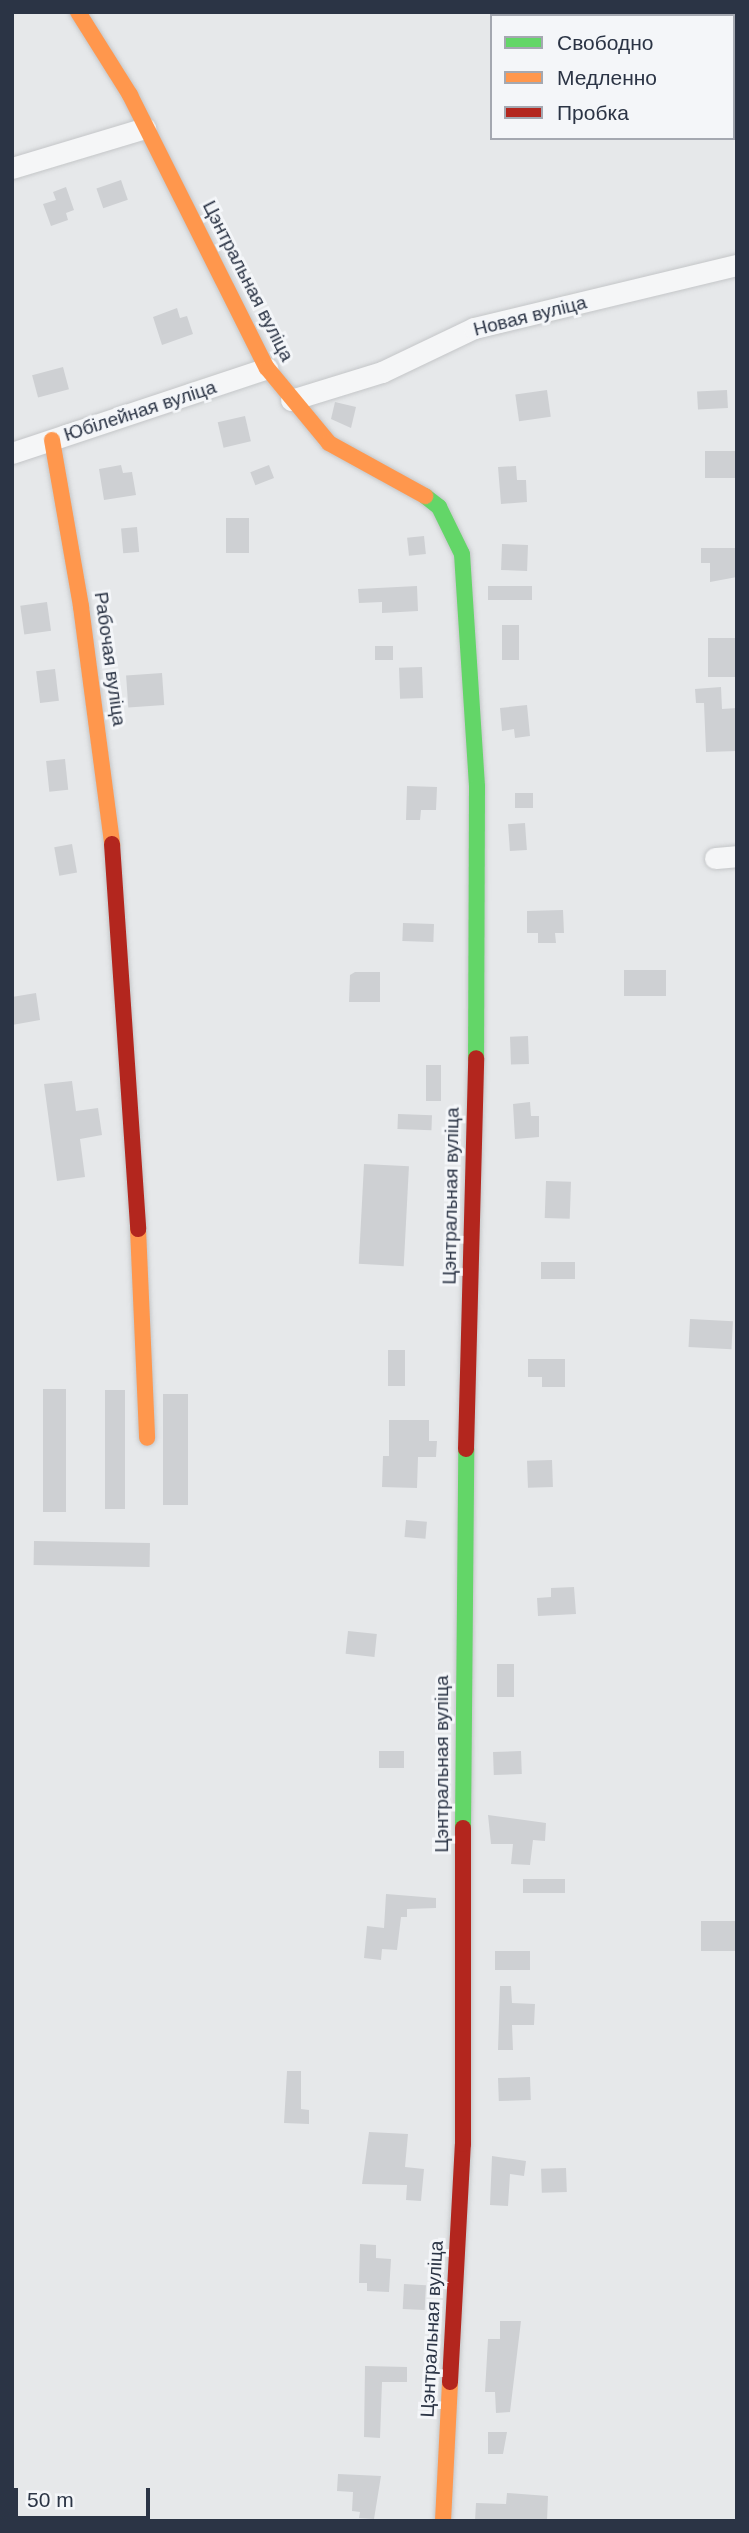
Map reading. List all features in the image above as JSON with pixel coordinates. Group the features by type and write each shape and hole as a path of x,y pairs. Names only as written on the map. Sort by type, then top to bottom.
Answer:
{"street":[{"name":"Цэнтральная вуліца","path":"78,12 109,55 267,368 290,400 330,443 420,492 439,507 462,554 467,601 479,863 463,1570 466,2023 443,2521"},
{"path":"12,168 145,128"},
{"name":"Новая вуліца","path":"290,400 382,372 474,328 737,265"},
{"name":"Юбілейная вуліца","path":"12,453 267,368"},
{"name":"Рабочая вуліца","path":"52,440 95,702 116,886 147,1438"},
{"path":"715,858 737,856"}],"building":[{"path":"121,180 128,200 103,208 96,188"},
{"path":"66,187 74,210 66,213 68,220 51,226 43,204 56,200 53,192"},
{"path":"177,308 180,318 187,316 193,334 162,345 153,317"},
{"path":"63,367 69,389 38,397 32,375"},
{"path":"547,390 551,417 519,421 515,394"},
{"path":"727,390 728,408 698,410 697,392"},
{"path":"335,402 356,407 351,428 331,419"},
{"path":"245,416 251,441 224,448 218,422"},
{"path":"705,451 737,451 737,478 705,478"},
{"path":"121,465 123,473 132,472 136,495 104,500 99,469"},
{"path":"269,465 274,478 255,485 250,472"},
{"path":"516,466 517,480 526,480 527,502 501,504 498,467"},
{"path":"226,518 249,518 249,553 226,553"},
{"path":"137,527 139,552 123,553 121,528"},
{"path":"424,536 426,554 409,556 407,538"},
{"path":"502,544 528,545 527,571 501,570"},
{"path":"701,548 737,548 737,577 710,582 710,563 701,563"},
{"path":"417,586 418,611 382,613 382,602 359,603 358,589"},
{"path":"488,586 532,586 532,600 488,600"},
{"path":"47,602 51,631 24,634 20,606"},
{"path":"502,625 519,625 519,660 502,660"},
{"path":"708,638 737,638 737,677 708,677"},
{"path":"375,646 393,646 393,660 375,660"},
{"path":"422,667 423,698 400,699 399,668"},
{"path":"55,669 59,701 40,703 36,671"},
{"path":"162,673 164,705 128,707 126,676"},
{"path":"721,687 722,709 737,708 737,751 706,752 704,703 696,703 695,689"},
{"path":"527,705 530,736 515,738 514,729 502,731 500,708"},
{"path":"65,759 68,790 49,792 46,761"},
{"path":"407,786 437,787 436,810 421,810 420,820 406,820"},
{"path":"515,793 533,793 533,808 515,808"},
{"path":"525,823 527,850 510,851 508,824"},
{"path":"72,844 77,873 59,876 54,847"},
{"path":"563,910 564,933 555,933 556,943 538,943 538,933 527,933 527,911"},
{"path":"403,923 434,924 433,942 402,941"},
{"path":"624,970 666,970 666,996 624,996"},
{"path":"355,972 380,972 380,1002 349,1002 350,975"},
{"path":"36,993 40,1020 12,1025 12,997"},
{"path":"528,1036 529,1064 511,1065 510,1037"},
{"path":"426,1065 441,1065 441,1101 426,1101"},
{"path":"72,1081 76,1111 98,1108 102,1135 80,1139 85,1177 57,1181 44,1084"},
{"path":"530,1102 531,1116 539,1116 539,1137 515,1139 513,1104"},
{"path":"398,1114 432,1115 431,1130 397,1129"},
{"path":"364,1164 409,1166 404,1266 359,1264"},
{"path":"546,1181 571,1182 570,1219 545,1218"},
{"path":"541,1262 575,1262 575,1279 541,1279"},
{"path":"690,1319 733,1321 731,1349 689,1347"},
{"path":"388,1350 405,1350 405,1386 388,1386"},
{"path":"528,1359 565,1359 565,1387 542,1387 542,1377 528,1377"},
{"path":"43,1389 66,1389 66,1512 43,1512"},
{"path":"105,1390 125,1390 125,1509 105,1509"},
{"path":"163,1394 188,1394 188,1505 163,1505"},
{"path":"389,1420 429,1420 429,1441 437,1441 436,1457 418,1457 417,1488 382,1487 383,1456 389,1456"},
{"path":"552,1460 553,1487 528,1488 527,1461"},
{"path":"406,1520 427,1522 425,1539 405,1537"},
{"path":"34,1541 150,1543 150,1567 34,1565"},
{"path":"574,1587 576,1614 538,1616 537,1598 551,1597 551,1588"},
{"path":"348,1631 377,1634 374,1657 346,1654"},
{"path":"497,1664 514,1664 514,1697 497,1697"},
{"path":"379,1751 404,1751 404,1768 379,1768"},
{"path":"521,1751 522,1774 494,1775 493,1752"},
{"path":"488,1815 546,1823 545,1841 533,1840 530,1865 511,1864 513,1844 491,1844"},
{"path":"523,1879 565,1879 565,1893 523,1893"},
{"path":"386,1894 436,1898 436,1908 407,1909 407,1917 401,1917 397,1950 382,1949 381,1960 364,1958 367,1926 384,1928"},
{"path":"701,1921 735,1921 735,1951 701,1951"},
{"path":"495,1951 530,1951 530,1970 495,1970"},
{"path":"500,1986 511,1986 512,2003 535,2004 534,2025 512,2025 513,2050 498,2050"},
{"path":"287,2071 301,2071 301,2109 309,2110 309,2124 284,2123"},
{"path":"530,2077 531,2100 499,2101 498,2078"},
{"path":"369,2132 408,2134 405,2167 424,2169 421,2201 406,2200 407,2185 362,2184"},
{"path":"492,2156 526,2161 524,2176 510,2174 508,2206 490,2205"},
{"path":"566,2168 567,2192 542,2193 541,2169"},
{"path":"360,2244 376,2245 376,2258 391,2259 389,2292 367,2291 367,2283 359,2283"},
{"path":"404,2284 426,2285 425,2310 403,2309"},
{"path":"500,2321 521,2321 510,2412 496,2413 495,2392 485,2392 488,2339 500,2339"},
{"path":"365,2366 407,2367 407,2382 382,2382 380,2438 364,2437"},
{"path":"488,2432 507,2432 503,2454 488,2454"},
{"path":"338,2474 381,2476 374,2519 359,2518 360,2512 352,2511 353,2492 337,2491"},
{"path":"507,2493 548,2496 547,2521 475,2521 476,2503 506,2504"}],"traffic: fast":[{"path":"425,496 439,507 462,554 477,787 476,1058"},
{"path":"463,1828 466,1449"}],"traffic: slow":[{"path":"78,12 130,95 267,368 329,443 425,496"},
{"path":"52,440 81,607 112,844"},
{"path":"138,1229 147,1438"},
{"path":"443,2521 450,2382"}],"traffic: jam":[{"path":"112,844 138,1229"},
{"path":"466,1449 476,1058"},
{"path":"450,2382 463,2144 463,1828"}]}
